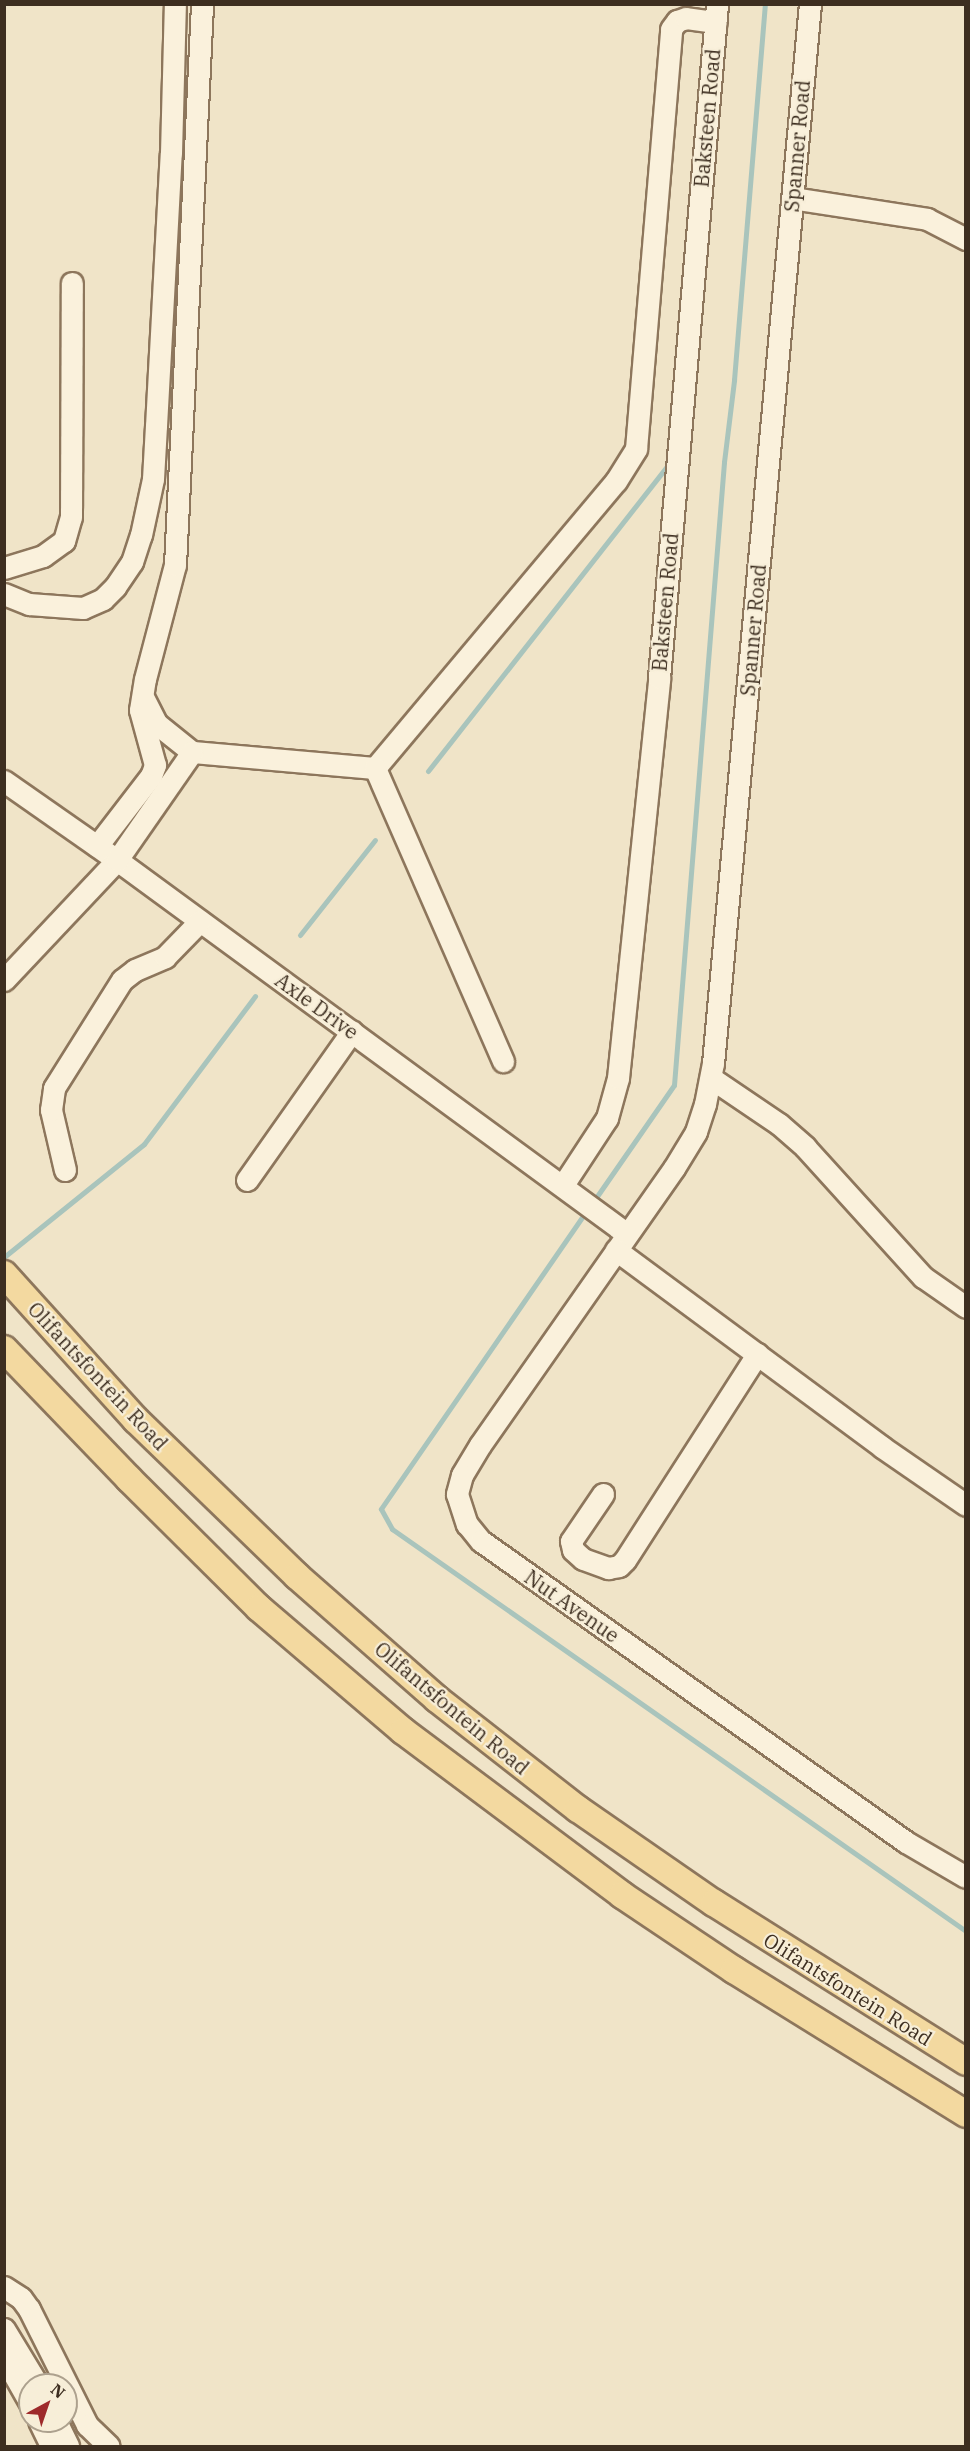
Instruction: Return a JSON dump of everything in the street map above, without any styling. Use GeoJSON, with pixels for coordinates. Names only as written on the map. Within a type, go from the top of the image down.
{"type":"FeatureCollection","features":[{"type":"Feature","properties":{"kind":"main road","name":"Olifantsfontein Road"},"geometry":{"type":"LineString","coordinates":[[13,1283],[145,1428],[297,1576],[437,1699],[568,1802],[679,1879],[834,1982],[966,2062]]}},
{"type":"Feature","properties":{"kind":"main road"},"geometry":{"type":"LineString","coordinates":[[4,1348],[129,1479],[259,1608],[403,1731],[622,1895],[744,1976],[966,2114]]}},
{"type":"Feature","properties":{"kind":"street"},"geometry":{"type":"LineString","coordinates":[[4,594],[29,604],[83,608],[103,599],[115,587],[132,562],[141,535],[153,469],[171,153],[175,4]]}},
{"type":"Feature","properties":{"kind":"street"},"geometry":{"type":"LineString","coordinates":[[98,846],[151,776],[155,765],[140,710],[175,565],[202,4]]}},
{"type":"Feature","properties":{"kind":"street","name":"Spanner Road"},"geometry":{"type":"LineString","coordinates":[[621,1242],[696,1132],[711,1078],[810,4]]}},
{"type":"Feature","properties":{"kind":"street"},"geometry":{"type":"LineString","coordinates":[[375,768],[616,481],[636,448],[671,29],[677,21],[716,13]]}},
{"type":"Feature","properties":{"kind":"street","name":"Baksteen Road"},"geometry":{"type":"LineString","coordinates":[[570,1191],[607,1118],[618,1078],[658,678],[716,13]]}},
{"type":"Feature","properties":{"kind":"street"},"geometry":{"type":"LineString","coordinates":[[792,198],[927,219],[966,239]]}},
{"type":"Feature","properties":{"kind":"street"},"geometry":{"type":"LineString","coordinates":[[4,568],[43,555],[64,541],[71,517],[72,283]]}},
{"type":"Feature","properties":{"kind":"street"},"geometry":{"type":"LineString","coordinates":[[142,697],[156,724],[192,752],[375,768]]}},
{"type":"Feature","properties":{"kind":"street"},"geometry":{"type":"LineString","coordinates":[[4,980],[117,860],[192,752]]}},
{"type":"Feature","properties":{"kind":"street"},"geometry":{"type":"LineString","coordinates":[[375,768],[503,1061]]}},
{"type":"Feature","properties":{"kind":"street","name":"Axle Drive"},"geometry":{"type":"LineString","coordinates":[[4,781],[98,846],[570,1191],[606,1219],[621,1242],[757,1354],[966,1505]]}},
{"type":"Feature","properties":{"kind":"street"},"geometry":{"type":"LineString","coordinates":[[65,1170],[51,1110],[54,1088],[122,980],[135,970],[165,957],[200,921]]}},
{"type":"Feature","properties":{"kind":"street"},"geometry":{"type":"LineString","coordinates":[[246,1180],[352,1031]]}},
{"type":"Feature","properties":{"kind":"street"},"geometry":{"type":"LineString","coordinates":[[711,1078],[778,1124],[805,1148],[923,1278],[966,1307]]}},
{"type":"Feature","properties":{"kind":"street","name":"Nut Avenue"},"geometry":{"type":"LineString","coordinates":[[621,1242],[462,1475],[457,1494],[466,1524],[481,1541],[888,1830],[966,1877]]}},
{"type":"Feature","properties":{"kind":"street"},"geometry":{"type":"LineString","coordinates":[[603,1494],[571,1541],[573,1550],[583,1559],[608,1568],[619,1566],[625,1560],[757,1354]]}},
{"type":"Feature","properties":{"kind":"street"},"geometry":{"type":"LineString","coordinates":[[4,2287],[21,2298],[29,2309],[87,2426],[103,2444]]}},
{"type":"Feature","properties":{"kind":"street"},"geometry":{"type":"LineString","coordinates":[[4,2329],[20,2351],[32,2373]]}},
{"type":"Feature","properties":{"kind":"street"},"geometry":{"type":"LineString","coordinates":[[4,2357],[18,2382]]}},
{"type":"Feature","properties":{"kind":"waterway"},"geometry":{"type":"LineString","coordinates":[[593,1202],[674,1085],[724,462],[734,380],[765,4]]}},
{"type":"Feature","properties":{"kind":"waterway"},"geometry":{"type":"LineString","coordinates":[[428,771],[669,464]]}},
{"type":"Feature","properties":{"kind":"waterway"},"geometry":{"type":"LineString","coordinates":[[300,935],[375,840]]}},
{"type":"Feature","properties":{"kind":"waterway"},"geometry":{"type":"LineString","coordinates":[[4,1257],[144,1144],[255,996]]}},
{"type":"Feature","properties":{"kind":"waterway"},"geometry":{"type":"LineString","coordinates":[[587,1210],[381,1509],[392,1529],[966,1931]]}}]}
